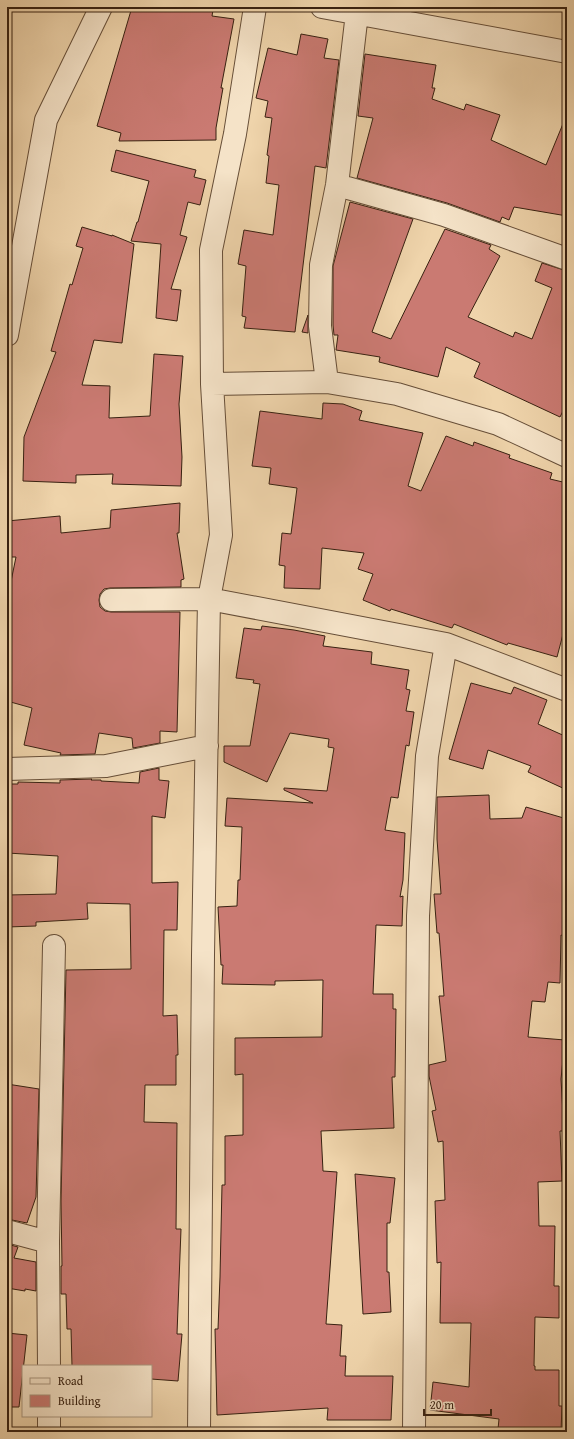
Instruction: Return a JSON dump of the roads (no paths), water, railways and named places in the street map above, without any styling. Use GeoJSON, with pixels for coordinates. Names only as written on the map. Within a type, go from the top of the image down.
{"type":"FeatureCollection","features":[{"type":"Feature","properties":{"kind":"street"},"geometry":{"type":"LineString","coordinates":[[7,335],[46,120],[101,7]]}},
{"type":"Feature","properties":{"kind":"street"},"geometry":{"type":"LineString","coordinates":[[199,1432],[202,955],[209,598],[221,535],[212,384],[211,250],[234,134],[255,7]]}},
{"type":"Feature","properties":{"kind":"street"},"geometry":{"type":"LineString","coordinates":[[322,7],[567,52]]}},
{"type":"Feature","properties":{"kind":"street"},"geometry":{"type":"LineString","coordinates":[[327,382],[320,326],[321,265],[337,185],[357,13]]}},
{"type":"Feature","properties":{"kind":"street"},"geometry":{"type":"LineString","coordinates":[[337,185],[444,216],[567,259]]}},
{"type":"Feature","properties":{"kind":"street"},"geometry":{"type":"LineString","coordinates":[[212,384],[327,382],[397,394],[498,424],[567,456]]}},
{"type":"Feature","properties":{"kind":"street"},"geometry":{"type":"LineString","coordinates":[[111,600],[209,598],[446,644],[567,690]]}},
{"type":"Feature","properties":{"kind":"street"},"geometry":{"type":"LineString","coordinates":[[414,1432],[418,916],[427,756],[446,644]]}},
{"type":"Feature","properties":{"kind":"street"},"geometry":{"type":"LineString","coordinates":[[7,769],[106,766],[207,746]]}},
{"type":"Feature","properties":{"kind":"street"},"geometry":{"type":"LineString","coordinates":[[49,1365],[48,1242],[54,946]]}},
{"type":"Feature","properties":{"kind":"street"},"geometry":{"type":"LineString","coordinates":[[7,1232],[48,1242]]}},
{"type":"Feature","properties":{"kind":"street"},"geometry":{"type":"LineString","coordinates":[[49,1417],[49,1432]]}}]}
